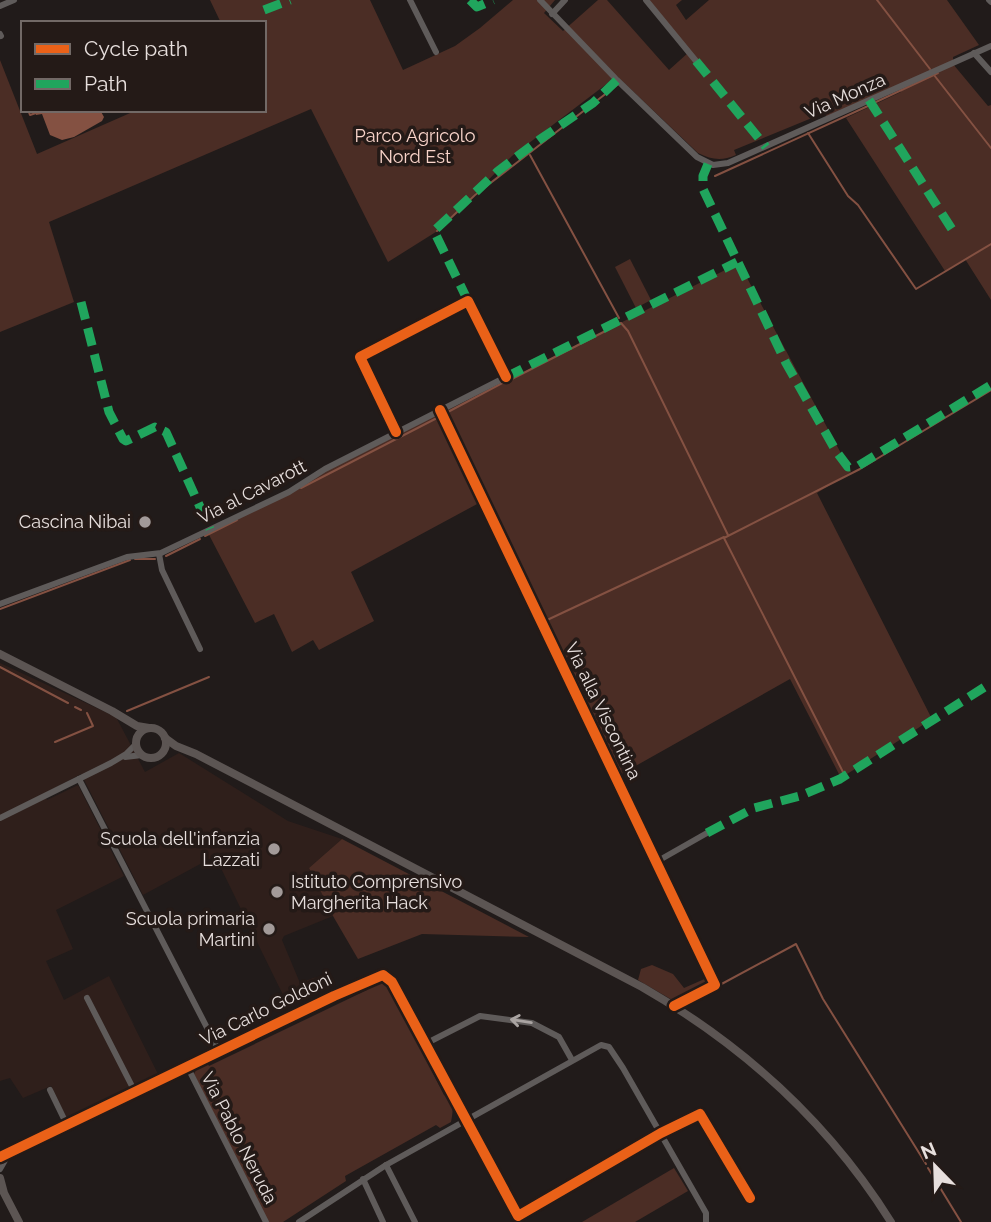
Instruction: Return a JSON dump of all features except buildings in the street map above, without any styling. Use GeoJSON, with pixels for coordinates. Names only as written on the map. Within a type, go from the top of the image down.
{"type":"FeatureCollection","features":[{"type":"Feature","properties":{"kind":"main road"},"geometry":{"type":"LineString","coordinates":[[0,654],[139,727],[159,730],[176,746],[618,974],[674,1006],[733,1047],[799,1106],[851,1164],[891,1222]]}},
{"type":"Feature","properties":{"kind":"main road"},"geometry":{"type":"LineString","coordinates":[[112,711],[131,730],[142,755],[152,758],[173,751],[196,754]]}},
{"type":"Feature","properties":{"kind":"main road"},"geometry":{"type":"LineString","coordinates":[[136,743],[140,733],[149,728]]}},
{"type":"Feature","properties":{"kind":"main road"},"geometry":{"type":"LineString","coordinates":[[161,754],[166,746],[166,738]]}},
{"type":"Feature","properties":{"kind":"main road"},"geometry":{"type":"LineString","coordinates":[[0,1169],[4,1193],[19,1222]]}},
{"type":"Feature","properties":{"kind":"street"},"geometry":{"type":"LineString","coordinates":[[0,6],[13,0]]}},
{"type":"Feature","properties":{"kind":"street"},"geometry":{"type":"LineString","coordinates":[[410,0],[436,52]]}},
{"type":"Feature","properties":{"kind":"street"},"geometry":{"type":"LineString","coordinates":[[540,0],[552,14],[565,0]]}},
{"type":"Feature","properties":{"kind":"street"},"geometry":{"type":"LineString","coordinates":[[646,0],[696,61]]}},
{"type":"Feature","properties":{"kind":"street","name":"Via Monza"},"geometry":{"type":"LineString","coordinates":[[552,14],[677,138],[708,164],[728,163],[991,46]]}},
{"type":"Feature","properties":{"kind":"street"},"geometry":{"type":"LineString","coordinates":[[974,53],[991,72]]}},
{"type":"Feature","properties":{"kind":"street","name":"Via al Cavarott"},"geometry":{"type":"LineString","coordinates":[[0,604],[127,557],[159,554],[289,492],[325,469],[506,377],[468,302],[360,357],[396,432]]}},
{"type":"Feature","properties":{"kind":"street","name":"Via alla Viscontina"},"geometry":{"type":"LineString","coordinates":[[440,410],[715,985],[674,1006]]}},
{"type":"Feature","properties":{"kind":"street"},"geometry":{"type":"LineString","coordinates":[[159,554],[162,570],[200,649]]}},
{"type":"Feature","properties":{"kind":"street"},"geometry":{"type":"LineString","coordinates":[[117,760],[136,743]]}},
{"type":"Feature","properties":{"kind":"street"},"geometry":{"type":"LineString","coordinates":[[0,818],[117,760],[142,755]]}},
{"type":"Feature","properties":{"kind":"street"},"geometry":{"type":"LineString","coordinates":[[79,779],[219,1051]]}},
{"type":"Feature","properties":{"kind":"street"},"geometry":{"type":"LineString","coordinates":[[656,862],[707,833]]}},
{"type":"Feature","properties":{"kind":"street","name":"Via Carlo Goldoni"},"geometry":{"type":"LineString","coordinates":[[0,1157],[380,975],[387,976],[392,982],[518,1216],[661,1133]]}},
{"type":"Feature","properties":{"kind":"street"},"geometry":{"type":"LineString","coordinates":[[87,998],[135,1092]]}},
{"type":"Feature","properties":{"kind":"street"},"geometry":{"type":"LineString","coordinates":[[425,1044],[480,1016],[532,1023],[559,1037],[572,1060]]}},
{"type":"Feature","properties":{"kind":"street"},"geometry":{"type":"LineString","coordinates":[[299,1222],[386,1165],[598,1045],[606,1045],[707,1214],[706,1222]]}},
{"type":"Feature","properties":{"kind":"street","name":"Via Pablo Neruda"},"geometry":{"type":"LineString","coordinates":[[187,1066],[266,1222]]}},
{"type":"Feature","properties":{"kind":"street"},"geometry":{"type":"LineString","coordinates":[[50,1090],[67,1125]]}},
{"type":"Feature","properties":{"kind":"street"},"geometry":{"type":"LineString","coordinates":[[661,1133],[694,1115],[702,1115],[750,1198]]}},
{"type":"Feature","properties":{"kind":"street"},"geometry":{"type":"LineString","coordinates":[[0,1149],[12,1152]]}},
{"type":"Feature","properties":{"kind":"street","name":"Via Carlo Goldoni"},"geometry":{"type":"LineString","coordinates":[[0,1169],[4,1159],[12,1152]]}},
{"type":"Feature","properties":{"kind":"street"},"geometry":{"type":"LineString","coordinates":[[386,1165],[415,1222]]}},
{"type":"Feature","properties":{"kind":"street"},"geometry":{"type":"LineString","coordinates":[[363,1179],[383,1222]]}},
{"type":"Feature","properties":{"kind":"shaded area"},"geometry":{"type":"Polygon","coordinates":[[[35,112],[101,112],[104,117],[102,121],[74,137],[62,140],[50,135],[42,114],[36,115],[35,112]]]}},
{"type":"Feature","properties":{"kind":"shaded area"},"geometry":{"type":"Polygon","coordinates":[[[0,663],[116,717],[145,772],[179,753],[288,821],[342,839],[309,868],[333,916],[284,936],[282,940],[300,983],[316,977],[322,990],[315,994],[303,990],[285,999],[215,856],[143,895],[81,774],[44,794],[47,800],[78,785],[124,876],[56,910],[73,949],[46,961],[64,1000],[109,976],[159,1076],[68,1121],[51,1086],[23,1098],[10,1078],[0,1081],[0,663]]]}},
{"type":"Feature","properties":{"kind":"green space","name":"Parco Agricolo Nord Est"},"geometry":{"type":"Polygon","coordinates":[[[210,0],[370,0],[403,70],[455,46],[513,0],[555,0],[544,13],[563,31],[598,0],[607,0],[669,70],[689,52],[645,0],[682,0],[676,5],[686,20],[709,0],[947,0],[979,45],[953,57],[953,64],[988,106],[991,105],[991,300],[965,259],[945,271],[846,118],[901,92],[899,89],[828,118],[824,113],[734,150],[736,155],[717,159],[698,153],[617,76],[512,156],[439,230],[388,262],[311,109],[49,222],[74,302],[0,332],[0,60],[37,154],[132,112],[266,112],[266,21],[220,21],[210,0]]]}},
{"type":"Feature","properties":{"kind":"green space"},"geometry":{"type":"Polygon","coordinates":[[[630,259],[651,300],[636,308],[615,267],[630,259]]]}},
{"type":"Feature","properties":{"kind":"green space"},"geometry":{"type":"Polygon","coordinates":[[[739,263],[851,472],[817,493],[932,719],[841,778],[790,679],[616,777],[444,412],[739,263]]]}},
{"type":"Feature","properties":{"kind":"green space"},"geometry":{"type":"Polygon","coordinates":[[[438,414],[479,503],[351,572],[374,621],[319,650],[313,640],[292,652],[274,614],[255,623],[207,531],[438,414]]]}},
{"type":"Feature","properties":{"kind":"green space"},"geometry":{"type":"Polygon","coordinates":[[[342,839],[529,937],[422,934],[358,959],[309,868],[342,839]]]}},
{"type":"Feature","properties":{"kind":"green space"},"geometry":{"type":"Polygon","coordinates":[[[652,965],[673,974],[684,988],[709,977],[713,985],[674,1001],[638,980],[641,969],[652,965]]]}},
{"type":"Feature","properties":{"kind":"green space"},"geometry":{"type":"Polygon","coordinates":[[[377,980],[388,984],[444,1095],[452,1103],[451,1122],[440,1128],[436,1125],[345,1176],[346,1181],[283,1222],[268,1222],[194,1074],[198,1066],[207,1063],[209,1066],[367,990],[365,985],[377,980]]]}},
{"type":"Feature","properties":{"kind":"green space"},"geometry":{"type":"Polygon","coordinates":[[[674,1168],[688,1191],[635,1222],[582,1222],[674,1168]]]}},
{"type":"Feature","properties":{"kind":"waterway"},"geometry":{"type":"LineString","coordinates":[[877,0],[930,69]]}},
{"type":"Feature","properties":{"kind":"waterway"},"geometry":{"type":"LineString","coordinates":[[876,102],[938,73]]}},
{"type":"Feature","properties":{"kind":"waterway"},"geometry":{"type":"LineString","coordinates":[[934,75],[991,148]]}},
{"type":"Feature","properties":{"kind":"waterway"},"geometry":{"type":"LineString","coordinates":[[437,231],[475,195],[617,85]]}},
{"type":"Feature","properties":{"kind":"waterway"},"geometry":{"type":"LineString","coordinates":[[715,176],[868,106]]}},
{"type":"Feature","properties":{"kind":"waterway"},"geometry":{"type":"LineString","coordinates":[[29,112],[30,115],[36,113]]}},
{"type":"Feature","properties":{"kind":"waterway"},"geometry":{"type":"LineString","coordinates":[[808,133],[848,196],[858,205],[916,289],[991,244]]}},
{"type":"Feature","properties":{"kind":"waterway"},"geometry":{"type":"LineString","coordinates":[[530,155],[619,318]]}},
{"type":"Feature","properties":{"kind":"waterway"},"geometry":{"type":"LineString","coordinates":[[510,380],[621,323],[628,331],[728,535]]}},
{"type":"Feature","properties":{"kind":"waterway"},"geometry":{"type":"LineString","coordinates":[[446,413],[506,381]]}},
{"type":"Feature","properties":{"kind":"waterway"},"geometry":{"type":"LineString","coordinates":[[844,774],[724,538],[860,469],[991,390]]}},
{"type":"Feature","properties":{"kind":"waterway"},"geometry":{"type":"LineString","coordinates":[[301,488],[437,418]]}},
{"type":"Feature","properties":{"kind":"waterway"},"geometry":{"type":"LineString","coordinates":[[205,536],[237,520]]}},
{"type":"Feature","properties":{"kind":"waterway"},"geometry":{"type":"LineString","coordinates":[[545,621],[724,537]]}},
{"type":"Feature","properties":{"kind":"waterway"},"geometry":{"type":"LineString","coordinates":[[166,556],[200,539]]}},
{"type":"Feature","properties":{"kind":"waterway"},"geometry":{"type":"LineString","coordinates":[[135,559],[155,559]]}},
{"type":"Feature","properties":{"kind":"waterway"},"geometry":{"type":"LineString","coordinates":[[0,609],[130,560]]}},
{"type":"Feature","properties":{"kind":"waterway"},"geometry":{"type":"LineString","coordinates":[[538,624],[696,951]]}},
{"type":"Feature","properties":{"kind":"waterway"},"geometry":{"type":"LineString","coordinates":[[0,667],[68,703]]}},
{"type":"Feature","properties":{"kind":"waterway"},"geometry":{"type":"LineString","coordinates":[[127,711],[209,677]]}},
{"type":"Feature","properties":{"kind":"waterway"},"geometry":{"type":"LineString","coordinates":[[75,707],[81,710]]}},
{"type":"Feature","properties":{"kind":"waterway"},"geometry":{"type":"LineString","coordinates":[[55,742],[93,726],[87,713]]}},
{"type":"Feature","properties":{"kind":"waterway"},"geometry":{"type":"LineString","coordinates":[[716,987],[796,944],[823,999],[926,1164]]}},
{"type":"Feature","properties":{"kind":"waterway"},"geometry":{"type":"LineString","coordinates":[[928,1168],[961,1222]]}},
{"type":"Feature","properties":{"kind":"marked path"},"geometry":{"type":"LineString","coordinates":[[264,10],[290,0]]}},
{"type":"Feature","properties":{"kind":"marked path"},"geometry":{"type":"LineString","coordinates":[[470,0],[477,7],[493,0]]}},
{"type":"Feature","properties":{"kind":"marked path"},"geometry":{"type":"LineString","coordinates":[[696,61],[766,147]]}},
{"type":"Feature","properties":{"kind":"marked path"},"geometry":{"type":"LineString","coordinates":[[468,301],[434,231],[498,171],[593,103],[617,80]]}},
{"type":"Feature","properties":{"kind":"marked path"},"geometry":{"type":"LineString","coordinates":[[869,100],[955,234]]}},
{"type":"Feature","properties":{"kind":"marked path"},"geometry":{"type":"LineString","coordinates":[[708,164],[703,176],[703,189],[786,363],[836,451],[848,467],[858,466],[991,385]]}},
{"type":"Feature","properties":{"kind":"marked path"},"geometry":{"type":"LineString","coordinates":[[506,377],[737,262]]}},
{"type":"Feature","properties":{"kind":"marked path"},"geometry":{"type":"LineString","coordinates":[[81,302],[109,412],[123,439],[126,441],[155,427],[166,432],[210,529]]}},
{"type":"Feature","properties":{"kind":"marked path"},"geometry":{"type":"LineString","coordinates":[[707,833],[754,808],[800,796],[840,779],[991,683]]}},
{"type":"Feature","properties":{"kind":"cycle path"},"geometry":{"type":"LineString","coordinates":[[396,432],[360,357],[468,301],[506,377]]}},
{"type":"Feature","properties":{"kind":"cycle path"},"geometry":{"type":"LineString","coordinates":[[440,410],[715,985],[674,1006]]}},
{"type":"Feature","properties":{"kind":"cycle path"},"geometry":{"type":"LineString","coordinates":[[0,1157],[383,975],[392,982],[518,1216],[661,1133],[700,1114],[750,1198]]}},
{"type":"Feature","properties":{"kind":"place","name":"Cascina Nibai"},"geometry":{"type":"Point","coordinates":[145,522]}},
{"type":"Feature","properties":{"kind":"place","name":"Scuola dell'infanzia Lazzati"},"geometry":{"type":"Point","coordinates":[274,849]}},
{"type":"Feature","properties":{"kind":"place","name":"Istituto Comprensivo Margherita Hack"},"geometry":{"type":"Point","coordinates":[277,892]}},
{"type":"Feature","properties":{"kind":"place","name":"Scuola primaria Martini"},"geometry":{"type":"Point","coordinates":[269,929]}}]}
